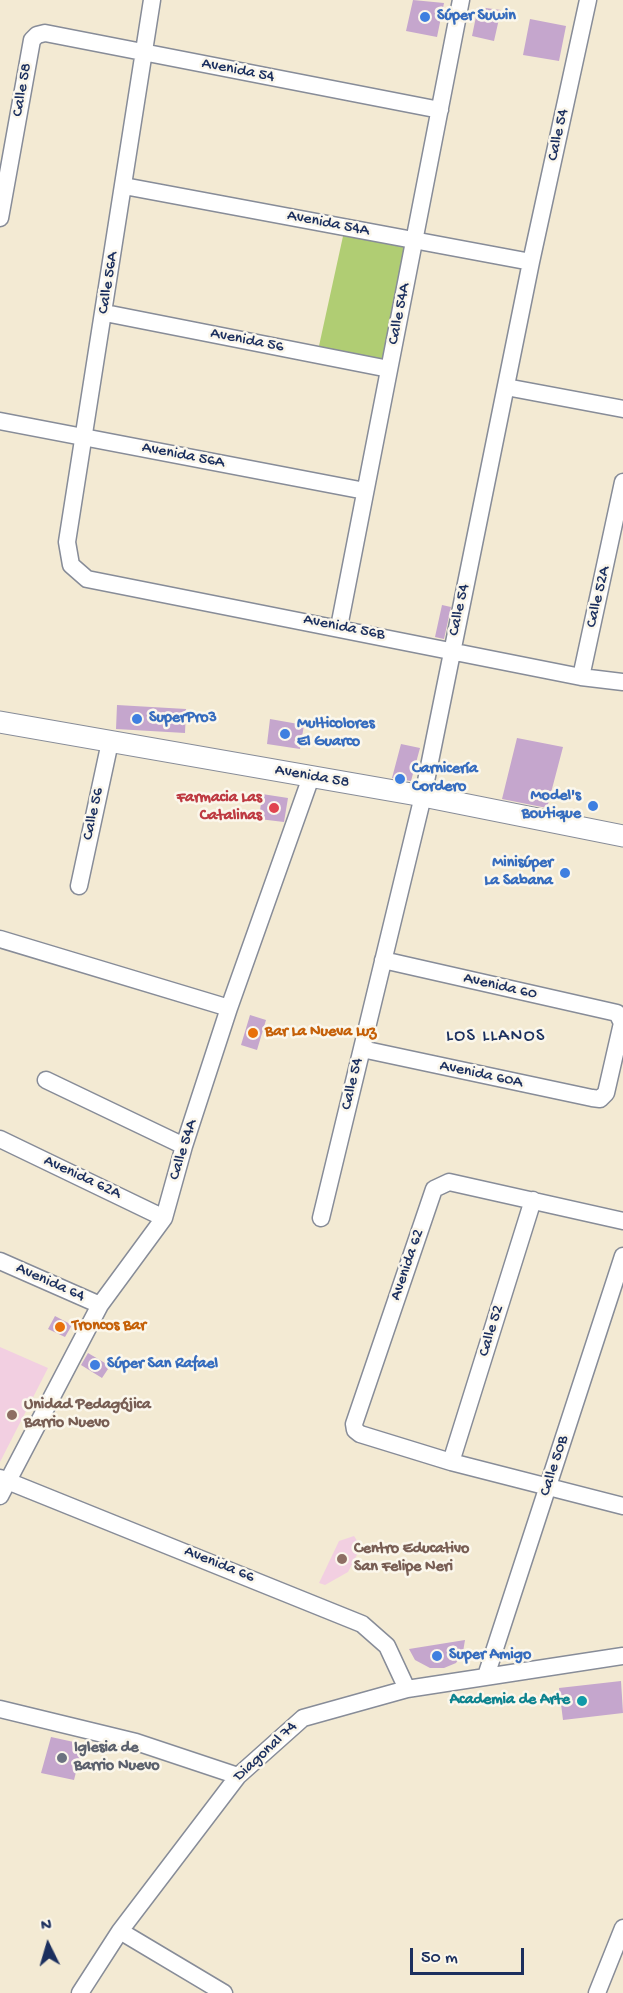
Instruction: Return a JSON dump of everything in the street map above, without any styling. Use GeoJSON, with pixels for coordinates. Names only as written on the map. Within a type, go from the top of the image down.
{"type":"FeatureCollection","features":[{"type":"Feature","properties":{"kind":"main road","name":"Avenida 58"},"geometry":{"type":"LineString","coordinates":[[0,722],[423,796],[623,836]]}},
{"type":"Feature","properties":{"kind":"street","name":"Calle 56A"},"geometry":{"type":"LineString","coordinates":[[71,565],[67,542],[105,313],[152,0]]}},
{"type":"Feature","properties":{"kind":"street","name":"Calle 54A"},"geometry":{"type":"LineString","coordinates":[[339,627],[461,0]]}},
{"type":"Feature","properties":{"kind":"street","name":"Calle 54"},"geometry":{"type":"LineString","coordinates":[[321,1218],[423,796],[531,262],[588,0]]}},
{"type":"Feature","properties":{"kind":"street","name":"Avenida 54"},"geometry":{"type":"LineString","coordinates":[[37,35],[45,33],[440,110]]}},
{"type":"Feature","properties":{"kind":"street","name":"Calle 58"},"geometry":{"type":"LineString","coordinates":[[0,218],[32,40],[37,35]]}},
{"type":"Feature","properties":{"kind":"street","name":"Avenida 54A"},"geometry":{"type":"LineString","coordinates":[[124,186],[531,262]]}},
{"type":"Feature","properties":{"kind":"street","name":"Avenida 56"},"geometry":{"type":"LineString","coordinates":[[105,313],[389,369]]}},
{"type":"Feature","properties":{"kind":"street"},"geometry":{"type":"LineString","coordinates":[[506,387],[623,409]]}},
{"type":"Feature","properties":{"kind":"street","name":"Avenida 56A"},"geometry":{"type":"LineString","coordinates":[[0,421],[365,491]]}},
{"type":"Feature","properties":{"kind":"street","name":"Calle 52A"},"geometry":{"type":"LineString","coordinates":[[581,677],[618,535],[623,482]]}},
{"type":"Feature","properties":{"kind":"street","name":"Avenida 56B"},"geometry":{"type":"LineString","coordinates":[[71,565],[87,579],[339,627],[581,677],[623,682]]}},
{"type":"Feature","properties":{"kind":"street","name":"Calle 56"},"geometry":{"type":"LineString","coordinates":[[79,886],[110,742]]}},
{"type":"Feature","properties":{"kind":"street","name":"Calle 54A"},"geometry":{"type":"LineString","coordinates":[[0,1496],[4,1479],[100,1305],[164,1218],[184,1146],[229,1008],[311,777]]}},
{"type":"Feature","properties":{"kind":"street"},"geometry":{"type":"LineString","coordinates":[[0,939],[229,1008]]}},
{"type":"Feature","properties":{"kind":"street","name":"Avenida 60"},"geometry":{"type":"LineString","coordinates":[[383,960],[617,1013],[622,1023],[606,1093],[600,1099]]}},
{"type":"Feature","properties":{"kind":"street","name":"Avenida 60A"},"geometry":{"type":"LineString","coordinates":[[362,1049],[600,1099]]}},
{"type":"Feature","properties":{"kind":"street"},"geometry":{"type":"LineString","coordinates":[[46,1080],[184,1146]]}},
{"type":"Feature","properties":{"kind":"street","name":"Avenida 62A"},"geometry":{"type":"LineString","coordinates":[[0,1139],[164,1218]]}},
{"type":"Feature","properties":{"kind":"street","name":"Avenida 62"},"geometry":{"type":"LineString","coordinates":[[451,1462],[360,1434],[355,1430],[354,1424],[435,1189],[450,1182],[623,1221]]}},
{"type":"Feature","properties":{"kind":"street","name":"Calle 52"},"geometry":{"type":"LineString","coordinates":[[451,1462],[533,1200]]}},
{"type":"Feature","properties":{"kind":"street","name":"Calle 50B"},"geometry":{"type":"LineString","coordinates":[[486,1676],[623,1256]]}},
{"type":"Feature","properties":{"kind":"street","name":"Avenida 64"},"geometry":{"type":"LineString","coordinates":[[0,1261],[100,1305]]}},
{"type":"Feature","properties":{"kind":"street"},"geometry":{"type":"LineString","coordinates":[[451,1462],[623,1506]]}},
{"type":"Feature","properties":{"kind":"street","name":"Avenida 66"},"geometry":{"type":"LineString","coordinates":[[4,1479],[362,1624],[387,1646],[407,1689]]}},
{"type":"Feature","properties":{"kind":"street","name":"Diagonal 74"},"geometry":{"type":"LineString","coordinates":[[80,1993],[120,1931],[238,1776],[303,1718],[407,1689],[623,1656]]}},
{"type":"Feature","properties":{"kind":"street"},"geometry":{"type":"LineString","coordinates":[[0,1709],[136,1742],[238,1776]]}},
{"type":"Feature","properties":{"kind":"street"},"geometry":{"type":"LineString","coordinates":[[597,1993],[623,1928]]}},
{"type":"Feature","properties":{"kind":"street"},"geometry":{"type":"LineString","coordinates":[[120,1931],[224,1993]]}},
{"type":"Feature","properties":{"kind":"shaded area","name":"Unidad Pedagójica Barrio Nuevo"},"geometry":{"type":"Polygon","coordinates":[[[0,1347],[48,1368],[0,1462],[0,1347]]]}},
{"type":"Feature","properties":{"kind":"shaded area","name":"Centro Educativo San Felipe Neri"},"geometry":{"type":"Polygon","coordinates":[[[354,1536],[361,1547],[348,1572],[325,1585],[319,1583],[339,1541],[354,1536]]]}},
{"type":"Feature","properties":{"kind":"green space"},"geometry":{"type":"Polygon","coordinates":[[[345,227],[414,240],[389,369],[317,355],[345,227]]]}},
{"type":"Feature","properties":{"kind":"building","name":"Súper Suwin"},"geometry":{"type":"Polygon","coordinates":[[[413,0],[444,3],[437,37],[406,31],[413,0]]]}},
{"type":"Feature","properties":{"kind":"building"},"geometry":{"type":"Polygon","coordinates":[[[478,7],[501,10],[494,41],[472,36],[478,7]]]}},
{"type":"Feature","properties":{"kind":"building"},"geometry":{"type":"Polygon","coordinates":[[[530,19],[566,26],[559,61],[523,55],[530,19]]]}},
{"type":"Feature","properties":{"kind":"building"},"geometry":{"type":"Polygon","coordinates":[[[442,605],[451,607],[444,639],[435,637],[442,605]]]}},
{"type":"Feature","properties":{"kind":"building"},"geometry":{"type":"Polygon","coordinates":[[[117,705],[186,709],[185,733],[116,729],[117,705]]]}},
{"type":"Feature","properties":{"kind":"building","name":"Multicolores El Guarco"},"geometry":{"type":"Polygon","coordinates":[[[270,719],[304,725],[300,749],[267,744],[270,719]]]}},
{"type":"Feature","properties":{"kind":"building"},"geometry":{"type":"Polygon","coordinates":[[[517,738],[563,747],[547,808],[502,799],[517,738]]]}},
{"type":"Feature","properties":{"kind":"building"},"geometry":{"type":"Polygon","coordinates":[[[401,744],[420,748],[411,781],[392,778],[401,744]]]}},
{"type":"Feature","properties":{"kind":"building","name":"Farmacia Las Catalinas"},"geometry":{"type":"Polygon","coordinates":[[[262,794],[288,798],[284,822],[259,819],[262,794]]]}},
{"type":"Feature","properties":{"kind":"building","name":"Bar La Nueva Luz"},"geometry":{"type":"Polygon","coordinates":[[[250,1015],[266,1020],[257,1050],[241,1045],[250,1015]]]}},
{"type":"Feature","properties":{"kind":"building","name":"Troncos Bar"},"geometry":{"type":"Polygon","coordinates":[[[55,1316],[72,1325],[65,1337],[48,1329],[55,1316]]]}},
{"type":"Feature","properties":{"kind":"building","name":"Súper San Rafael"},"geometry":{"type":"Polygon","coordinates":[[[88,1353],[110,1366],[102,1378],[81,1365],[88,1353]]]}},
{"type":"Feature","properties":{"kind":"building","name":"Super Amigo"},"geometry":{"type":"Polygon","coordinates":[[[465,1640],[463,1652],[456,1663],[444,1668],[430,1668],[415,1660],[409,1649],[465,1640]]]}},
{"type":"Feature","properties":{"kind":"building","name":"Academia de Arte"},"geometry":{"type":"Polygon","coordinates":[[[621,1681],[623,1713],[563,1720],[559,1688],[621,1681]]]}},
{"type":"Feature","properties":{"kind":"building","name":"Iglesia de Barrio Nuevo"},"geometry":{"type":"Polygon","coordinates":[[[51,1737],[83,1744],[74,1780],[41,1773],[51,1737]]]}},
{"type":"Feature","properties":{"kind":"place","name":"Súper Suwin"},"geometry":{"type":"Point","coordinates":[425,17]}},
{"type":"Feature","properties":{"kind":"place","name":"SuperPro3"},"geometry":{"type":"Point","coordinates":[137,719]}},
{"type":"Feature","properties":{"kind":"place","name":"Multicolores El Guarco"},"geometry":{"type":"Point","coordinates":[285,734]}},
{"type":"Feature","properties":{"kind":"place","name":"Carnicería Cordero"},"geometry":{"type":"Point","coordinates":[400,779]}},
{"type":"Feature","properties":{"kind":"place","name":"Model's Boutique"},"geometry":{"type":"Point","coordinates":[593,806]}},
{"type":"Feature","properties":{"kind":"place","name":"Farmacia Las Catalinas"},"geometry":{"type":"Point","coordinates":[274,808]}},
{"type":"Feature","properties":{"kind":"place","name":"Minisúper La Sabana"},"geometry":{"type":"Point","coordinates":[565,873]}},
{"type":"Feature","properties":{"kind":"place","name":"Bar La Nueva Luz"},"geometry":{"type":"Point","coordinates":[253,1033]}},
{"type":"Feature","properties":{"kind":"place","name":"Troncos Bar"},"geometry":{"type":"Point","coordinates":[60,1327]}},
{"type":"Feature","properties":{"kind":"place","name":"Súper San Rafael"},"geometry":{"type":"Point","coordinates":[95,1365]}},
{"type":"Feature","properties":{"kind":"place","name":"Unidad Pedagójica Barrio Nuevo"},"geometry":{"type":"Point","coordinates":[12,1415]}},
{"type":"Feature","properties":{"kind":"place","name":"Centro Educativo San Felipe Neri"},"geometry":{"type":"Point","coordinates":[342,1559]}},
{"type":"Feature","properties":{"kind":"place","name":"Super Amigo"},"geometry":{"type":"Point","coordinates":[437,1656]}},
{"type":"Feature","properties":{"kind":"place","name":"Academia de Arte"},"geometry":{"type":"Point","coordinates":[582,1701]}},
{"type":"Feature","properties":{"kind":"place","name":"Iglesia de Barrio Nuevo"},"geometry":{"type":"Point","coordinates":[62,1758]}},
{"type":"Feature","properties":{"kind":"district","name":"LOS LLANOS"},"geometry":{"type":"Point","coordinates":[496,1037]}}]}
